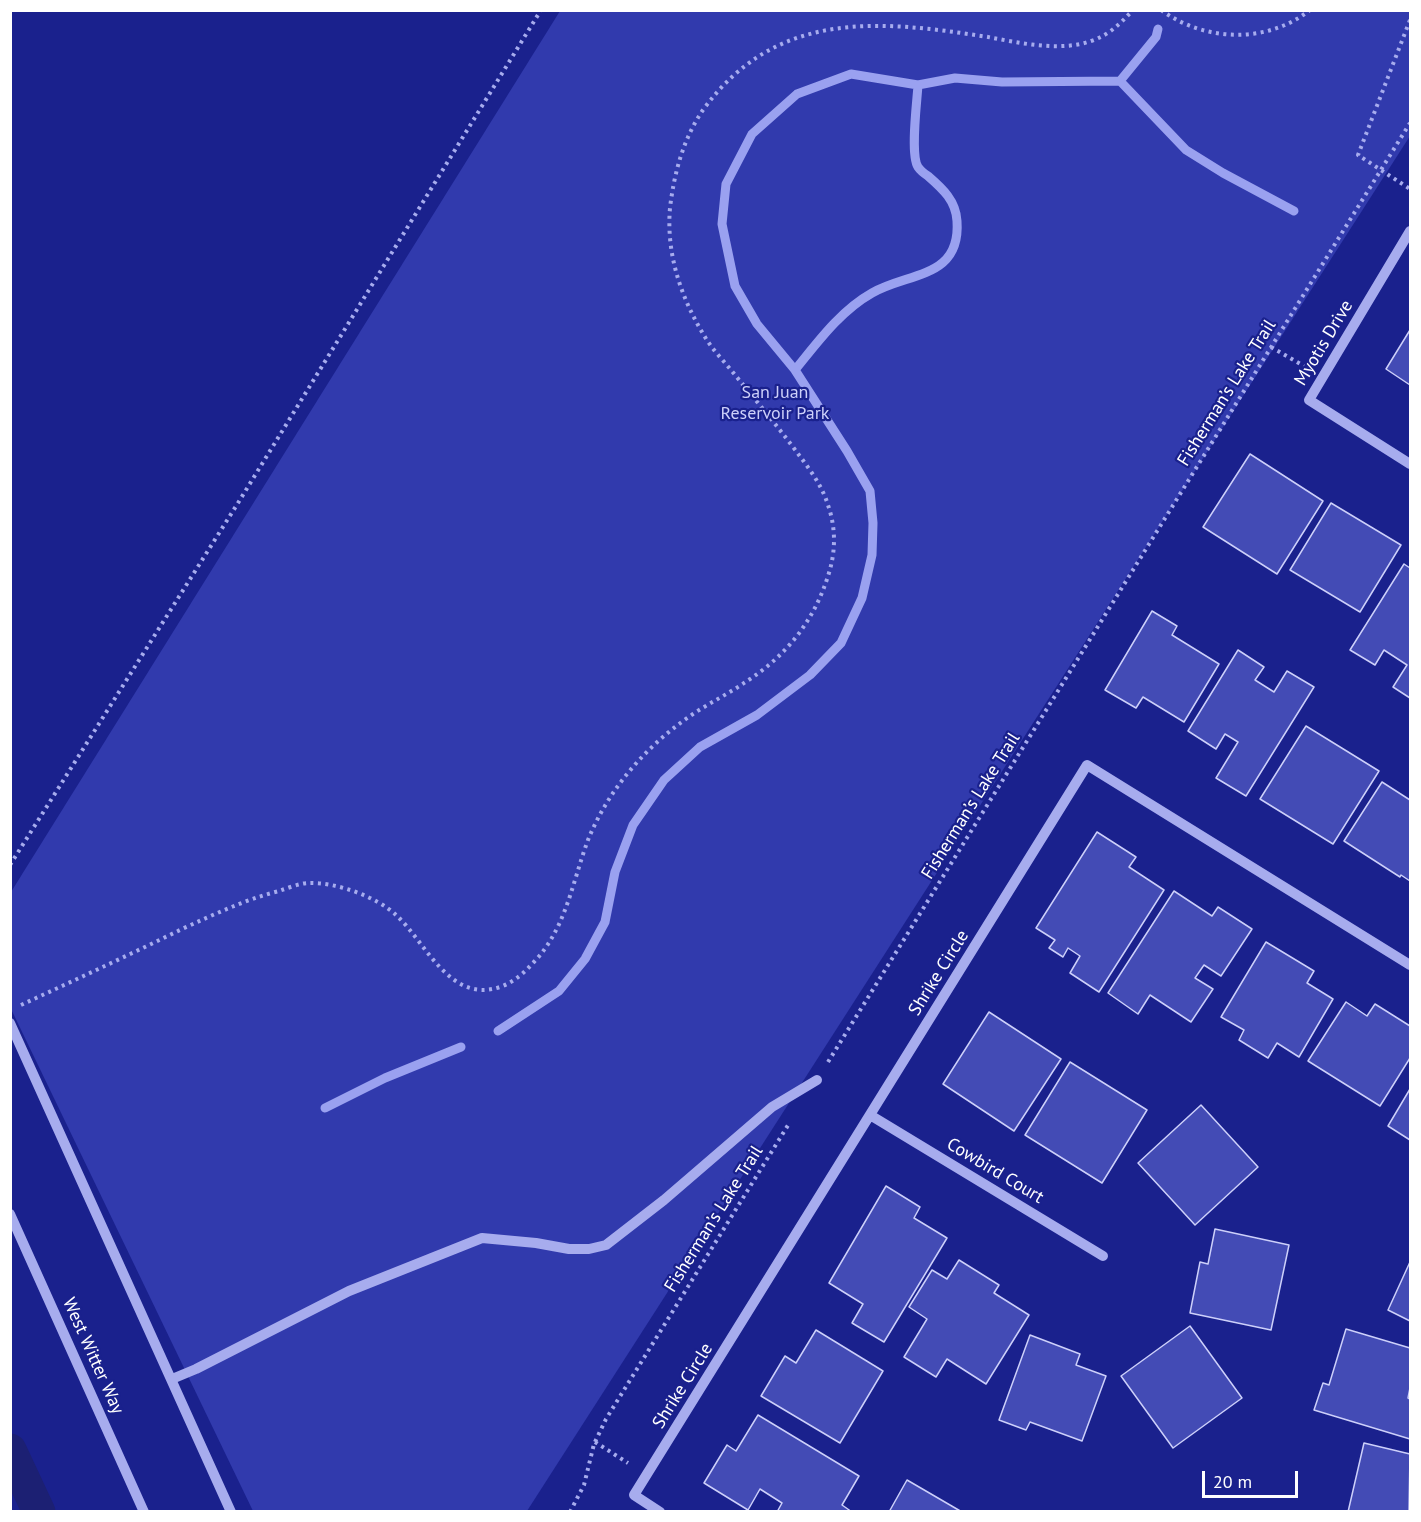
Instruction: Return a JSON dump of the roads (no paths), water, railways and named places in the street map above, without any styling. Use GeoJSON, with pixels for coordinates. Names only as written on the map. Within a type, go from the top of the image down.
{"type":"FeatureCollection","features":[{"type":"Feature","properties":{"kind":"street","name":"Myotis Drive"},"geometry":{"type":"LineString","coordinates":[[1410,231],[1309,400],[1410,464]]}},
{"type":"Feature","properties":{"kind":"street","name":"Shrike Circle"},"geometry":{"type":"LineString","coordinates":[[660,1512],[634,1495],[1087,765],[1410,966]]}},
{"type":"Feature","properties":{"kind":"street"},"geometry":{"type":"LineString","coordinates":[[10,1023],[231,1512]]}},
{"type":"Feature","properties":{"kind":"street"},"geometry":{"type":"LineString","coordinates":[[172,1379],[196,1370],[349,1291],[482,1238],[528,1242],[569,1249],[589,1250],[606,1245],[664,1200],[772,1107],[817,1080]]}},
{"type":"Feature","properties":{"kind":"street","name":"Cowbird Court"},"geometry":{"type":"LineString","coordinates":[[870,1114],[1103,1256]]}},
{"type":"Feature","properties":{"kind":"street","name":"West Witter Way"},"geometry":{"type":"LineString","coordinates":[[10,1214],[144,1512]]}},
{"type":"Feature","properties":{"kind":"waterway"},"geometry":{"type":"LineString","coordinates":[[1120,81],[1156,37],[1158,29]]}},
{"type":"Feature","properties":{"kind":"waterway"},"geometry":{"type":"LineString","coordinates":[[498,1031],[559,991],[585,959],[605,922],[615,872],[633,825],[664,780],[700,747],[757,715],[810,675],[841,643],[862,598],[872,555],[873,523],[870,491],[795,370],[757,324],[735,286],[722,224],[726,184],[752,134],[797,94],[851,74],[918,85],[955,78],[1002,82],[1120,81],[1186,150],[1223,173],[1294,211]]}},
{"type":"Feature","properties":{"kind":"waterway"},"geometry":{"type":"LineString","coordinates":[[795,370],[830,328],[860,300],[886,286],[930,271],[950,254],[956,240],[957,221],[954,207],[944,191],[918,167],[914,152],[918,85]]}},
{"type":"Feature","properties":{"kind":"waterway"},"geometry":{"type":"LineString","coordinates":[[325,1108],[385,1078],[461,1047]]}},
{"type":"Feature","properties":{"kind":"waterway"},"geometry":{"type":"LineString","coordinates":[[10,1450],[39,1512]]}},
{"type":"Feature","properties":{"kind":"park label","name":"San Juan Reservoir Park"},"geometry":{"type":"Point","coordinates":[775,403]}}]}
